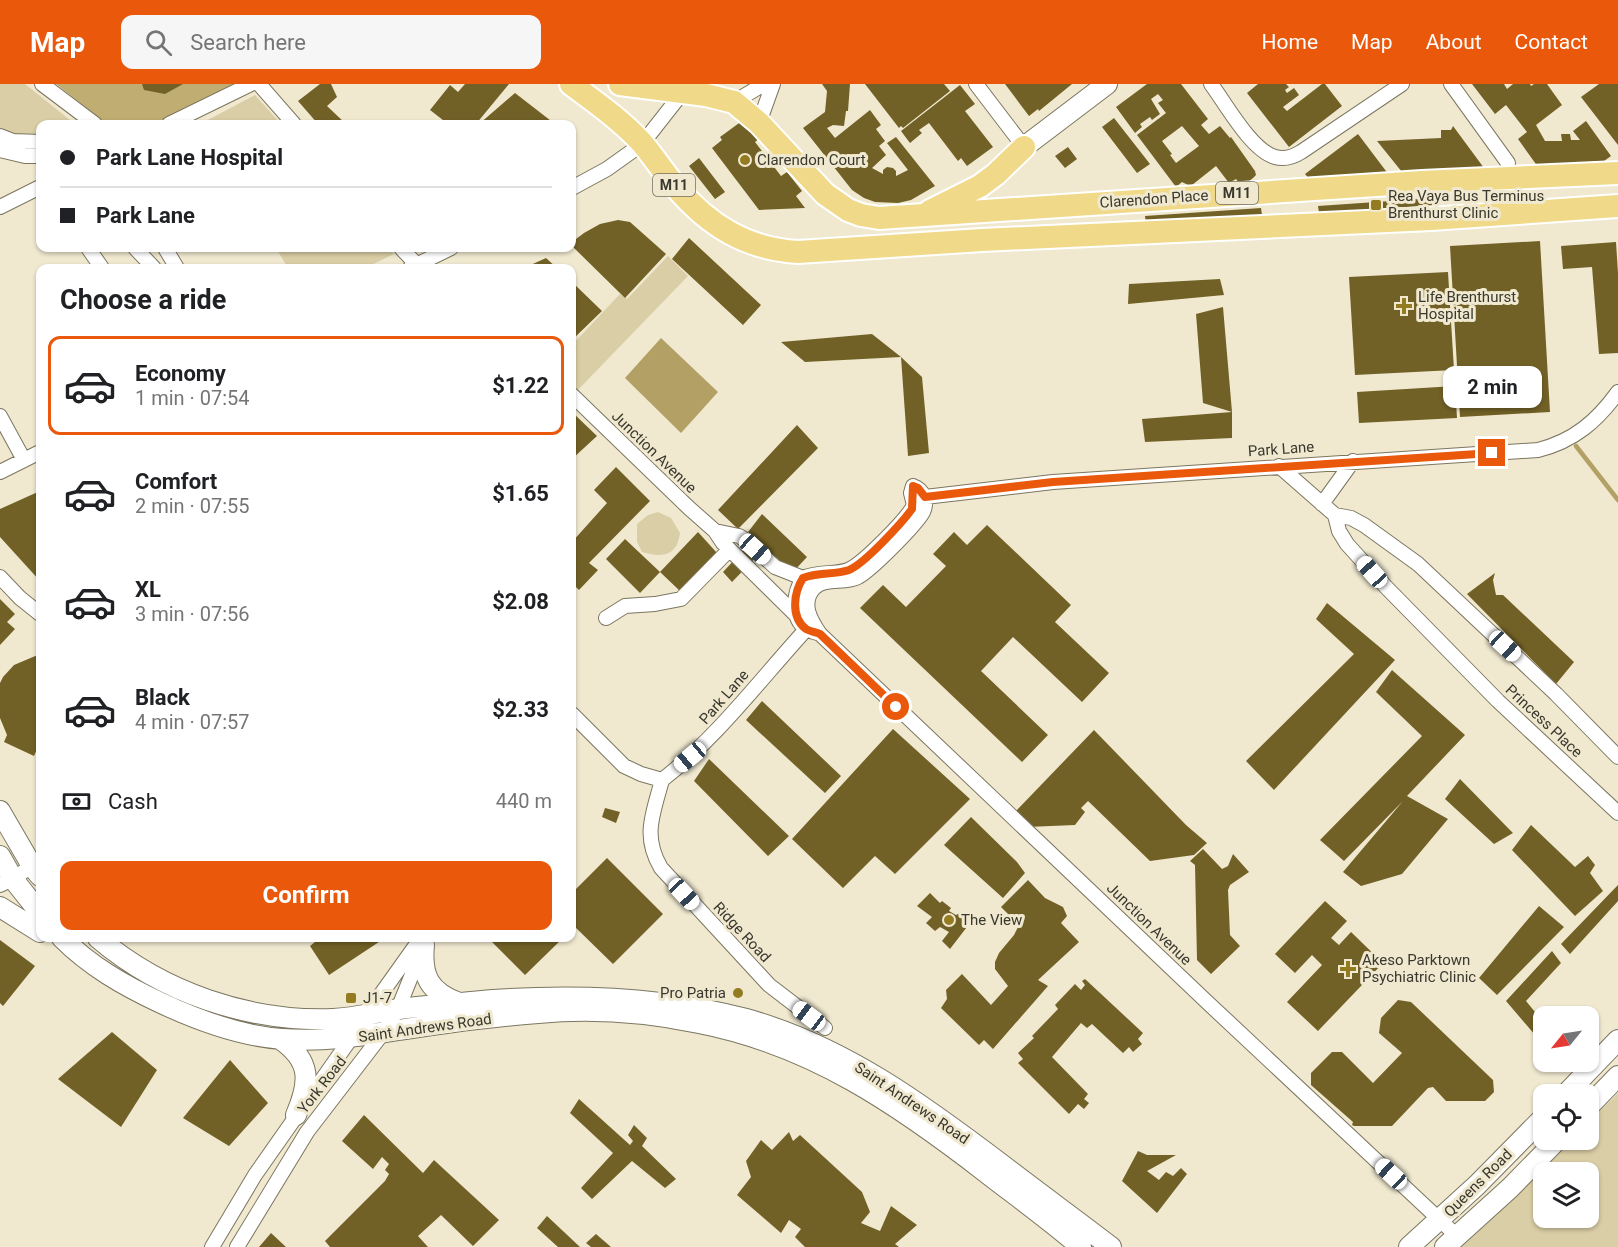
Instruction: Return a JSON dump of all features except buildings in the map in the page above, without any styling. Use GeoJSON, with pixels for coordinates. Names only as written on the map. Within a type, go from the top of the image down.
{"type":"FeatureCollection","features":[{"type":"Feature","properties":{"kind":"main road","name":"M11"},"geometry":{"type":"LineString","coordinates":[[571,84],[627,128],[677,188],[711,221],[734,236],[770,249],[798,252],[1618,206]]}},
{"type":"Feature","properties":{"kind":"main road","name":"M11"},"geometry":{"type":"LineString","coordinates":[[620,84],[686,88],[706,95],[742,92]]}},
{"type":"Feature","properties":{"kind":"main road"},"geometry":{"type":"LineString","coordinates":[[921,216],[980,186],[1024,147],[1107,84]]}},
{"type":"Feature","properties":{"kind":"main road","name":"Clarendon Place"},"geometry":{"type":"LineString","coordinates":[[742,92],[759,123],[825,194],[848,210],[879,218],[1357,186],[1618,173]]}},
{"type":"Feature","properties":{"kind":"main road"},"geometry":{"type":"LineString","coordinates":[[0,810],[36,864]]}},
{"type":"Feature","properties":{"kind":"main road"},"geometry":{"type":"LineString","coordinates":[[0,856],[7,882],[36,909]]}},
{"type":"Feature","properties":{"kind":"main road"},"geometry":{"type":"LineString","coordinates":[[0,907],[36,930]]}},
{"type":"Feature","properties":{"kind":"main road"},"geometry":{"type":"LineString","coordinates":[[56,942],[79,955]]}},
{"type":"Feature","properties":{"kind":"main road"},"geometry":{"type":"LineString","coordinates":[[66,942],[79,955]]}},
{"type":"Feature","properties":{"kind":"main road","name":"Saint Andrews Road"},"geometry":{"type":"LineString","coordinates":[[104,942],[131,962],[205,1000],[263,1015],[297,1019],[335,1019],[460,1003],[565,997],[612,997],[656,1001],[747,1019],[784,1032],[870,1072],[896,1088],[983,1150],[1111,1247]]}},
{"type":"Feature","properties":{"kind":"main road"},"geometry":{"type":"LineString","coordinates":[[423,942],[424,966],[430,984],[444,998],[460,1003]]}},
{"type":"Feature","properties":{"kind":"main road","name":"Saint Andrews Road"},"geometry":{"type":"LineString","coordinates":[[79,955],[135,991],[181,1012],[242,1032],[280,1039],[351,1039],[432,1025],[539,1012],[581,1011],[650,1015],[700,1023],[745,1034],[822,1064],[870,1089],[943,1139],[1081,1247]]}},
{"type":"Feature","properties":{"kind":"main road"},"geometry":{"type":"LineString","coordinates":[[280,1039],[299,1055],[306,1075],[307,1085],[296,1115]]}},
{"type":"Feature","properties":{"kind":"main road"},"geometry":{"type":"LineString","coordinates":[[1576,1084],[1618,1040]]}},
{"type":"Feature","properties":{"kind":"main road"},"geometry":{"type":"LineString","coordinates":[[1599,1096],[1618,1076]]}},
{"type":"Feature","properties":{"kind":"main road","name":"Queens Road"},"geometry":{"type":"LineString","coordinates":[[1409,1247],[1440,1221],[1533,1128]]}},
{"type":"Feature","properties":{"kind":"main road","name":"Queens Road"},"geometry":{"type":"LineString","coordinates":[[1451,1242],[1547,1150]]}},
{"type":"Feature","properties":{"kind":"street"},"geometry":{"type":"LineString","coordinates":[[42,84],[90,120]]}},
{"type":"Feature","properties":{"kind":"street"},"geometry":{"type":"LineString","coordinates":[[177,120],[251,84]]}},
{"type":"Feature","properties":{"kind":"street"},"geometry":{"type":"LineString","coordinates":[[258,84],[290,120]]}},
{"type":"Feature","properties":{"kind":"street"},"geometry":{"type":"LineString","coordinates":[[742,92],[764,84]]}},
{"type":"Feature","properties":{"kind":"street"},"geometry":{"type":"LineString","coordinates":[[759,123],[773,84]]}},
{"type":"Feature","properties":{"kind":"street"},"geometry":{"type":"LineString","coordinates":[[976,84],[1024,147]]}},
{"type":"Feature","properties":{"kind":"street"},"geometry":{"type":"LineString","coordinates":[[1211,84],[1259,148],[1275,157],[1285,159],[1301,152],[1402,84]]}},
{"type":"Feature","properties":{"kind":"street"},"geometry":{"type":"LineString","coordinates":[[1451,84],[1508,162]]}},
{"type":"Feature","properties":{"kind":"street"},"geometry":{"type":"LineString","coordinates":[[576,186],[607,169],[642,144],[686,88]]}},
{"type":"Feature","properties":{"kind":"street"},"geometry":{"type":"LineString","coordinates":[[0,136],[14,141],[36,142]]}},
{"type":"Feature","properties":{"kind":"street"},"geometry":{"type":"LineString","coordinates":[[0,150],[25,156],[36,156]]}},
{"type":"Feature","properties":{"kind":"street"},"geometry":{"type":"LineString","coordinates":[[0,207],[36,189]]}},
{"type":"Feature","properties":{"kind":"street"},"geometry":{"type":"LineString","coordinates":[[139,252],[150,264]]}},
{"type":"Feature","properties":{"kind":"street"},"geometry":{"type":"LineString","coordinates":[[405,252],[415,264]]}},
{"type":"Feature","properties":{"kind":"street"},"geometry":{"type":"LineString","coordinates":[[423,264],[444,252]]}},
{"type":"Feature","properties":{"kind":"street","name":"Park Lane"},"geometry":{"type":"LineString","coordinates":[[808,583],[816,573],[846,571],[859,564],[912,509],[913,486],[918,488],[925,497],[1023,484],[1546,448],[1571,438],[1591,424],[1618,392]]}},
{"type":"Feature","properties":{"kind":"street","name":"Junction Avenue"},"geometry":{"type":"LineString","coordinates":[[576,399],[715,531],[729,550],[797,616]]}},
{"type":"Feature","properties":{"kind":"street"},"geometry":{"type":"LineString","coordinates":[[0,416],[24,460]]}},
{"type":"Feature","properties":{"kind":"street"},"geometry":{"type":"LineString","coordinates":[[0,456],[3,471],[36,454]]}},
{"type":"Feature","properties":{"kind":"street"},"geometry":{"type":"LineString","coordinates":[[1322,504],[1353,461]]}},
{"type":"Feature","properties":{"kind":"street","name":"Princess Place"},"geometry":{"type":"LineString","coordinates":[[1279,466],[1335,515],[1351,518],[1364,525],[1418,564],[1556,694],[1618,757]]}},
{"type":"Feature","properties":{"kind":"street"},"geometry":{"type":"LineString","coordinates":[[813,629],[797,616],[796,594],[808,583],[849,580],[867,570],[903,536],[922,512],[925,497]]}},
{"type":"Feature","properties":{"kind":"street","name":"Princess Place"},"geometry":{"type":"LineString","coordinates":[[1335,515],[1347,544],[1384,586],[1498,701],[1618,813]]}},
{"type":"Feature","properties":{"kind":"street","name":"Junction Avenue"},"geometry":{"type":"LineString","coordinates":[[715,531],[739,536],[775,567],[808,583]]}},
{"type":"Feature","properties":{"kind":"street"},"geometry":{"type":"LineString","coordinates":[[606,618],[625,606],[681,599],[729,550]]}},
{"type":"Feature","properties":{"kind":"street"},"geometry":{"type":"LineString","coordinates":[[0,577],[36,611]]}},
{"type":"Feature","properties":{"kind":"street"},"geometry":{"type":"LineString","coordinates":[[808,583],[807,608],[813,629]]}},
{"type":"Feature","properties":{"kind":"street","name":"Park Lane"},"geometry":{"type":"LineString","coordinates":[[662,780],[717,731],[788,647],[813,629]]}},
{"type":"Feature","properties":{"kind":"street","name":"Junction Avenue"},"geometry":{"type":"LineString","coordinates":[[813,629],[1440,1221],[1451,1242]]}},
{"type":"Feature","properties":{"kind":"street"},"geometry":{"type":"LineString","coordinates":[[576,718],[624,766],[640,774],[662,780]]}},
{"type":"Feature","properties":{"kind":"street","name":"Ridge Road"},"geometry":{"type":"LineString","coordinates":[[662,780],[649,828],[654,856],[661,868],[769,985],[825,1028]]}},
{"type":"Feature","properties":{"kind":"street"},"geometry":{"type":"LineString","coordinates":[[7,882],[36,868]]}},
{"type":"Feature","properties":{"kind":"street","name":"York Road"},"geometry":{"type":"LineString","coordinates":[[212,1247],[255,1174],[422,942]]}},
{"type":"Feature","properties":{"kind":"street","name":"York Road"},"geometry":{"type":"LineString","coordinates":[[237,1247],[307,1132],[398,1010],[422,942]]}},
{"type":"Feature","properties":{"kind":"street"},"geometry":{"type":"LineString","coordinates":[[255,1174],[273,1187]]}},
{"type":"Feature","properties":{"kind":"shaded area"},"geometry":{"type":"Polygon","coordinates":[[[0,84],[25,84],[70,120],[36,120],[36,138],[0,132],[0,84]]]}},
{"type":"Feature","properties":{"kind":"shaded area"},"geometry":{"type":"Polygon","coordinates":[[[56,84],[238,84],[162,120],[102,120],[56,84]]]}},
{"type":"Feature","properties":{"kind":"shaded area"},"geometry":{"type":"Polygon","coordinates":[[[255,95],[277,120],[208,120],[255,95]]]}},
{"type":"Feature","properties":{"kind":"shaded area"},"geometry":{"type":"Polygon","coordinates":[[[278,252],[392,252],[394,254],[373,264],[286,264],[278,252]]]}},
{"type":"Feature","properties":{"kind":"shaded area"},"geometry":{"type":"Polygon","coordinates":[[[668,256],[688,276],[576,392],[576,341],[620,294],[627,299],[668,256]]]}},
{"type":"Feature","properties":{"kind":"shaded area"},"geometry":{"type":"Polygon","coordinates":[[[661,338],[718,392],[681,433],[625,378],[661,338]]]}},
{"type":"Feature","properties":{"kind":"shaded area"},"geometry":{"type":"Polygon","coordinates":[[[658,512],[671,518],[680,533],[676,547],[662,555],[642,552],[637,542],[637,524],[648,515],[658,512]]]}},
{"type":"Feature","properties":{"kind":"shaded area"},"geometry":{"type":"Polygon","coordinates":[[[1618,1093],[1618,1247],[1460,1247],[1533,1176],[1533,1228],[1599,1228],[1599,1162],[1547,1162],[1560,1150],[1599,1150],[1599,1112],[1618,1093]]]}},
{"type":"Feature","properties":{"kind":"waterway"},"geometry":{"type":"LineString","coordinates":[[1576,446],[1618,500]]}},
{"type":"Feature","properties":{"kind":"place","name":"Clarendon Court"},"geometry":{"type":"Point","coordinates":[745,160]}},
{"type":"Feature","properties":{"kind":"place","name":"Rea Vaya Bus Terminus Brenthurst Clinic"},"geometry":{"type":"Point","coordinates":[1376,205]}},
{"type":"Feature","properties":{"kind":"place","name":"Life Brenthurst Hospital"},"geometry":{"type":"Point","coordinates":[1404,306]}},
{"type":"Feature","properties":{"kind":"place","name":"The View"},"geometry":{"type":"Point","coordinates":[949,920]}},
{"type":"Feature","properties":{"kind":"place","name":"Akeso Parktown Psychiatric Clinic"},"geometry":{"type":"Point","coordinates":[1348,969]}},
{"type":"Feature","properties":{"kind":"place","name":"Pro Patria"},"geometry":{"type":"Point","coordinates":[738,993]}},
{"type":"Feature","properties":{"kind":"place","name":"J1-7"},"geometry":{"type":"Point","coordinates":[351,998]}},
{"type":"Feature","properties":{"kind":"route"},"geometry":{"type":"LineString","coordinates":[[896,707],[820,634],[806,629],[797,616],[795,604],[798,586],[803,578],[816,573],[846,571],[859,564],[908,515],[914,505],[911,493],[913,486],[918,488],[925,497],[1023,484],[1492,453]]}}]}
